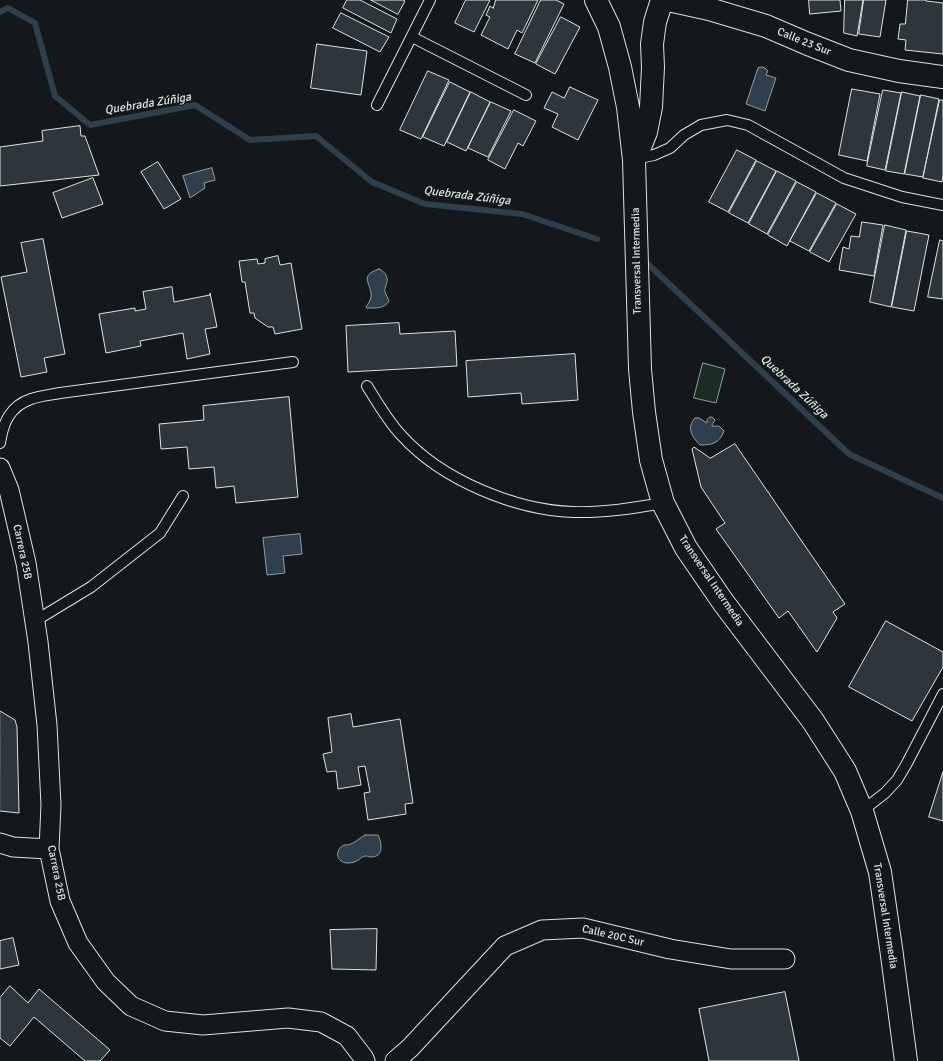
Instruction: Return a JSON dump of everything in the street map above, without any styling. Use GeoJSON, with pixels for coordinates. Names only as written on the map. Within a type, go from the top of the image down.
{"type":"FeatureCollection","features":[{"type":"Feature","properties":{"kind":"street","name":"Transversal Intermedia"},"geometry":{"type":"LineString","coordinates":[[596,0],[609,27],[620,67],[628,107],[634,160],[640,368],[644,412],[651,460],[664,503],[686,548],[715,590],[814,721],[845,771],[862,811],[880,872],[906,1061]]}},
{"type":"Feature","properties":{"kind":"street"},"geometry":{"type":"LineString","coordinates":[[634,160],[646,132],[651,107],[653,67],[652,44],[662,0]]}},
{"type":"Feature","properties":{"kind":"street","name":"Calle 23 Sur"},"geometry":{"type":"LineString","coordinates":[[668,0],[709,9],[766,26],[849,60],[899,71],[943,77]]}},
{"type":"Feature","properties":{"kind":"street","name":"Carrera 25B"},"geometry":{"type":"LineString","coordinates":[[0,468],[9,490],[26,563],[38,642],[47,725],[51,805],[49,848],[60,901],[78,943],[106,982],[131,1006],[165,1021],[203,1025],[288,1018],[321,1022],[347,1036],[364,1057],[365,1061]]}},
{"type":"Feature","properties":{"kind":"street"},"geometry":{"type":"LineString","coordinates":[[0,843],[12,847],[49,848]]}},
{"type":"Feature","properties":{"kind":"street","name":"Calle 20C Sur"},"geometry":{"type":"LineString","coordinates":[[395,1061],[410,1048],[505,946],[542,930],[583,928],[670,949],[731,960],[786,959]]}},
{"type":"Feature","properties":{"kind":"lane"},"geometry":{"type":"LineString","coordinates":[[377,105],[430,0]]}},
{"type":"Feature","properties":{"kind":"lane"},"geometry":{"type":"LineString","coordinates":[[412,37],[526,95]]}},
{"type":"Feature","properties":{"kind":"lane"},"geometry":{"type":"LineString","coordinates":[[634,160],[654,155],[670,148],[684,135],[701,125],[727,120],[748,125],[844,178],[902,197],[943,205]]}},
{"type":"Feature","properties":{"kind":"lane"},"geometry":{"type":"LineString","coordinates":[[0,443],[4,424],[14,408],[31,399],[60,393],[293,362]]}},
{"type":"Feature","properties":{"kind":"lane"},"geometry":{"type":"LineString","coordinates":[[368,386],[401,436],[422,456],[450,474],[489,493],[534,507],[573,512],[623,510],[664,503]]}},
{"type":"Feature","properties":{"kind":"lane"},"geometry":{"type":"LineString","coordinates":[[35,621],[91,587],[160,533],[183,496]]}},
{"type":"Feature","properties":{"kind":"lane"},"geometry":{"type":"LineString","coordinates":[[862,811],[885,793],[897,780],[943,694]]}},
{"type":"Feature","properties":{"kind":"green space"},"geometry":{"type":"Polygon","coordinates":[[[703,363],[725,369],[716,403],[694,398],[703,363]]]}},
{"type":"Feature","properties":{"kind":"water"},"geometry":{"type":"Polygon","coordinates":[[[762,67],[768,71],[766,75],[776,78],[765,111],[746,104],[758,68],[762,67]]]}},
{"type":"Feature","properties":{"kind":"water"},"geometry":{"type":"Polygon","coordinates":[[[212,168],[215,180],[204,183],[205,188],[190,198],[183,176],[212,168]]]}},
{"type":"Feature","properties":{"kind":"water"},"geometry":{"type":"Polygon","coordinates":[[[379,269],[387,278],[385,291],[389,301],[382,307],[367,308],[366,307],[371,298],[371,293],[367,278],[372,272],[379,269]]]}},
{"type":"Feature","properties":{"kind":"water"},"geometry":{"type":"Polygon","coordinates":[[[710,417],[715,420],[712,426],[719,426],[724,431],[718,441],[700,445],[691,432],[692,422],[695,418],[699,418],[707,423],[707,420],[710,417]]]}},
{"type":"Feature","properties":{"kind":"water"},"geometry":{"type":"Polygon","coordinates":[[[300,534],[302,554],[283,556],[285,573],[267,575],[263,538],[300,534]]]}},
{"type":"Feature","properties":{"kind":"water"},"geometry":{"type":"Polygon","coordinates":[[[365,835],[378,835],[381,849],[378,855],[371,857],[365,856],[351,863],[341,861],[339,859],[338,853],[341,847],[352,843],[365,835]]]}},
{"type":"Feature","properties":{"kind":"building"},"geometry":{"type":"Polygon","coordinates":[[[347,0],[360,0],[397,19],[391,33],[343,8],[347,0]]]}},
{"type":"Feature","properties":{"kind":"building"},"geometry":{"type":"Polygon","coordinates":[[[371,0],[403,0],[405,1],[398,14],[371,0]]]}},
{"type":"Feature","properties":{"kind":"building"},"geometry":{"type":"Polygon","coordinates":[[[466,0],[490,0],[474,32],[455,23],[466,0]]]}},
{"type":"Feature","properties":{"kind":"building"},"geometry":{"type":"Polygon","coordinates":[[[496,0],[538,0],[522,33],[517,30],[508,49],[481,35],[490,17],[486,15],[490,6],[493,8],[496,0]]]}},
{"type":"Feature","properties":{"kind":"building"},"geometry":{"type":"Polygon","coordinates":[[[541,0],[556,0],[564,4],[535,63],[515,54],[541,0]]]}},
{"type":"Feature","properties":{"kind":"building"},"geometry":{"type":"Polygon","coordinates":[[[809,0],[840,0],[841,11],[810,14],[809,0]]]}},
{"type":"Feature","properties":{"kind":"building"},"geometry":{"type":"Polygon","coordinates":[[[845,0],[863,0],[857,36],[844,33],[845,0]]]}},
{"type":"Feature","properties":{"kind":"building"},"geometry":{"type":"Polygon","coordinates":[[[864,0],[886,0],[880,37],[859,34],[864,0]]]}},
{"type":"Feature","properties":{"kind":"building"},"geometry":{"type":"Polygon","coordinates":[[[908,0],[926,0],[943,3],[943,54],[905,50],[906,40],[898,39],[900,24],[905,24],[908,0]]]}},
{"type":"Feature","properties":{"kind":"building"},"geometry":{"type":"Polygon","coordinates":[[[341,13],[389,37],[380,52],[333,28],[341,13]]]}},
{"type":"Feature","properties":{"kind":"building"},"geometry":{"type":"Polygon","coordinates":[[[561,17],[580,27],[555,74],[536,64],[561,17]]]}},
{"type":"Feature","properties":{"kind":"building"},"geometry":{"type":"Polygon","coordinates":[[[317,44],[367,51],[361,95],[311,88],[317,44]]]}},
{"type":"Feature","properties":{"kind":"building"},"geometry":{"type":"Polygon","coordinates":[[[428,71],[449,80],[421,139],[400,130],[428,71]]]}},
{"type":"Feature","properties":{"kind":"building"},"geometry":{"type":"Polygon","coordinates":[[[450,82],[470,92],[444,146],[423,137],[450,82]]]}},
{"type":"Feature","properties":{"kind":"building"},"geometry":{"type":"Polygon","coordinates":[[[570,87],[598,100],[578,140],[552,127],[558,114],[544,108],[552,92],[564,98],[570,87]]]}},
{"type":"Feature","properties":{"kind":"building"},"geometry":{"type":"Polygon","coordinates":[[[852,89],[880,94],[867,161],[839,155],[852,89]]]}},
{"type":"Feature","properties":{"kind":"building"},"geometry":{"type":"Polygon","coordinates":[[[883,90],[901,93],[885,170],[867,166],[883,90]]]}},
{"type":"Feature","properties":{"kind":"building"},"geometry":{"type":"Polygon","coordinates":[[[471,92],[490,102],[466,151],[447,142],[471,92]]]}},
{"type":"Feature","properties":{"kind":"building"},"geometry":{"type":"Polygon","coordinates":[[[902,92],[920,96],[904,174],[886,171],[902,92]]]}},
{"type":"Feature","properties":{"kind":"building"},"geometry":{"type":"Polygon","coordinates":[[[921,95],[939,99],[923,177],[905,174],[921,95]]]}},
{"type":"Feature","properties":{"kind":"building"},"geometry":{"type":"Polygon","coordinates":[[[940,100],[943,100],[942,182],[923,178],[940,100]]]}},
{"type":"Feature","properties":{"kind":"building"},"geometry":{"type":"Polygon","coordinates":[[[491,102],[511,111],[488,157],[468,148],[491,102]]]}},
{"type":"Feature","properties":{"kind":"building"},"geometry":{"type":"Polygon","coordinates":[[[514,110],[536,121],[523,146],[518,143],[505,169],[488,160],[514,110]]]}},
{"type":"Feature","properties":{"kind":"building"},"geometry":{"type":"Polygon","coordinates":[[[80,126],[81,136],[85,136],[99,175],[0,186],[0,147],[43,141],[42,131],[80,126]]]}},
{"type":"Feature","properties":{"kind":"building"},"geometry":{"type":"Polygon","coordinates":[[[737,150],[756,160],[728,212],[709,202],[737,150]]]}},
{"type":"Feature","properties":{"kind":"building"},"geometry":{"type":"Polygon","coordinates":[[[757,161],[776,171],[748,223],[729,213],[757,161]]]}},
{"type":"Feature","properties":{"kind":"building"},"geometry":{"type":"Polygon","coordinates":[[[158,162],[181,199],[164,209],[141,172],[158,162]]]}},
{"type":"Feature","properties":{"kind":"building"},"geometry":{"type":"Polygon","coordinates":[[[777,171],[796,181],[767,234],[749,224],[777,171]]]}},
{"type":"Feature","properties":{"kind":"building"},"geometry":{"type":"Polygon","coordinates":[[[93,178],[103,204],[62,218],[53,193],[93,178]]]}},
{"type":"Feature","properties":{"kind":"building"},"geometry":{"type":"Polygon","coordinates":[[[797,182],[816,192],[787,246],[768,235],[797,182]]]}},
{"type":"Feature","properties":{"kind":"building"},"geometry":{"type":"Polygon","coordinates":[[[817,193],[836,203],[809,251],[790,241],[817,193]]]}},
{"type":"Feature","properties":{"kind":"building"},"geometry":{"type":"Polygon","coordinates":[[[837,204],[856,214],[829,262],[810,252],[837,204]]]}},
{"type":"Feature","properties":{"kind":"building"},"geometry":{"type":"Polygon","coordinates":[[[862,222],[883,225],[874,276],[839,270],[843,247],[849,249],[851,236],[859,237],[862,222]]]}},
{"type":"Feature","properties":{"kind":"building"},"geometry":{"type":"Polygon","coordinates":[[[885,225],[906,230],[891,307],[870,302],[885,225]]]}},
{"type":"Feature","properties":{"kind":"building"},"geometry":{"type":"Polygon","coordinates":[[[907,231],[929,235],[914,311],[892,307],[907,231]]]}},
{"type":"Feature","properties":{"kind":"building"},"geometry":{"type":"Polygon","coordinates":[[[43,239],[65,354],[44,358],[47,372],[21,377],[1,277],[27,272],[21,243],[43,239]]]}},
{"type":"Feature","properties":{"kind":"building"},"geometry":{"type":"Polygon","coordinates":[[[940,240],[943,241],[943,299],[928,297],[940,240]]]}},
{"type":"Feature","properties":{"kind":"building"},"geometry":{"type":"Polygon","coordinates":[[[278,256],[280,265],[291,263],[302,329],[275,334],[273,327],[268,327],[255,318],[254,313],[250,313],[245,282],[242,282],[239,261],[257,259],[258,264],[265,263],[265,259],[278,256]]]}},
{"type":"Feature","properties":{"kind":"building"},"geometry":{"type":"Polygon","coordinates":[[[172,287],[174,302],[210,295],[210,293],[217,327],[205,329],[210,354],[187,359],[183,333],[140,341],[141,346],[106,353],[99,314],[135,308],[135,311],[146,309],[143,292],[172,287]]]}},
{"type":"Feature","properties":{"kind":"building"},"geometry":{"type":"Polygon","coordinates":[[[399,323],[400,334],[455,331],[457,366],[348,372],[346,326],[399,323]]]}},
{"type":"Feature","properties":{"kind":"building"},"geometry":{"type":"Polygon","coordinates":[[[575,354],[578,400],[522,404],[521,393],[468,397],[466,361],[575,354]]]}},
{"type":"Feature","properties":{"kind":"building"},"geometry":{"type":"Polygon","coordinates":[[[289,397],[298,497],[236,503],[234,486],[216,488],[214,467],[189,469],[187,447],[161,449],[159,424],[204,420],[203,406],[289,397]]]}},
{"type":"Feature","properties":{"kind":"building"},"geometry":{"type":"Polygon","coordinates":[[[735,444],[845,604],[833,612],[837,618],[817,652],[788,611],[779,618],[716,529],[725,523],[701,487],[692,449],[694,447],[710,458],[735,444]]]}},
{"type":"Feature","properties":{"kind":"building"},"geometry":{"type":"Polygon","coordinates":[[[886,621],[943,652],[943,667],[912,721],[849,687],[886,621]]]}},
{"type":"Feature","properties":{"kind":"building"},"geometry":{"type":"Polygon","coordinates":[[[0,711],[15,720],[17,727],[19,813],[0,811],[0,711]]]}},
{"type":"Feature","properties":{"kind":"building"},"geometry":{"type":"Polygon","coordinates":[[[351,714],[353,727],[400,719],[413,803],[405,804],[406,814],[368,820],[364,793],[370,792],[365,766],[358,767],[361,785],[338,789],[336,771],[327,772],[323,754],[332,752],[328,718],[351,714]]]}},
{"type":"Feature","properties":{"kind":"building"},"geometry":{"type":"Polygon","coordinates":[[[943,772],[943,821],[929,817],[943,772]]]}},
{"type":"Feature","properties":{"kind":"building"},"geometry":{"type":"Polygon","coordinates":[[[377,929],[376,970],[332,969],[330,930],[377,929]]]}},
{"type":"Feature","properties":{"kind":"building"},"geometry":{"type":"Polygon","coordinates":[[[13,938],[19,965],[0,969],[0,941],[13,938]]]}},
{"type":"Feature","properties":{"kind":"building"},"geometry":{"type":"Polygon","coordinates":[[[10,986],[28,1003],[39,989],[110,1050],[100,1061],[85,1061],[34,1017],[10,1046],[0,1038],[0,998],[10,986]]]}},
{"type":"Feature","properties":{"kind":"building"},"geometry":{"type":"Polygon","coordinates":[[[785,992],[799,1061],[709,1061],[699,1009],[785,992]]]}},
{"type":"Feature","properties":{"kind":"waterway","name":"Quebrada Zúñiga"},"geometry":{"type":"LineString","coordinates":[[0,12],[8,8],[35,23],[55,96],[90,125],[195,105],[250,140],[316,136],[372,182],[425,204],[522,214],[597,239]]}},
{"type":"Feature","properties":{"kind":"waterway","name":"Quebrada Zúñiga"},"geometry":{"type":"LineString","coordinates":[[649,265],[849,454],[943,498]]}}]}
